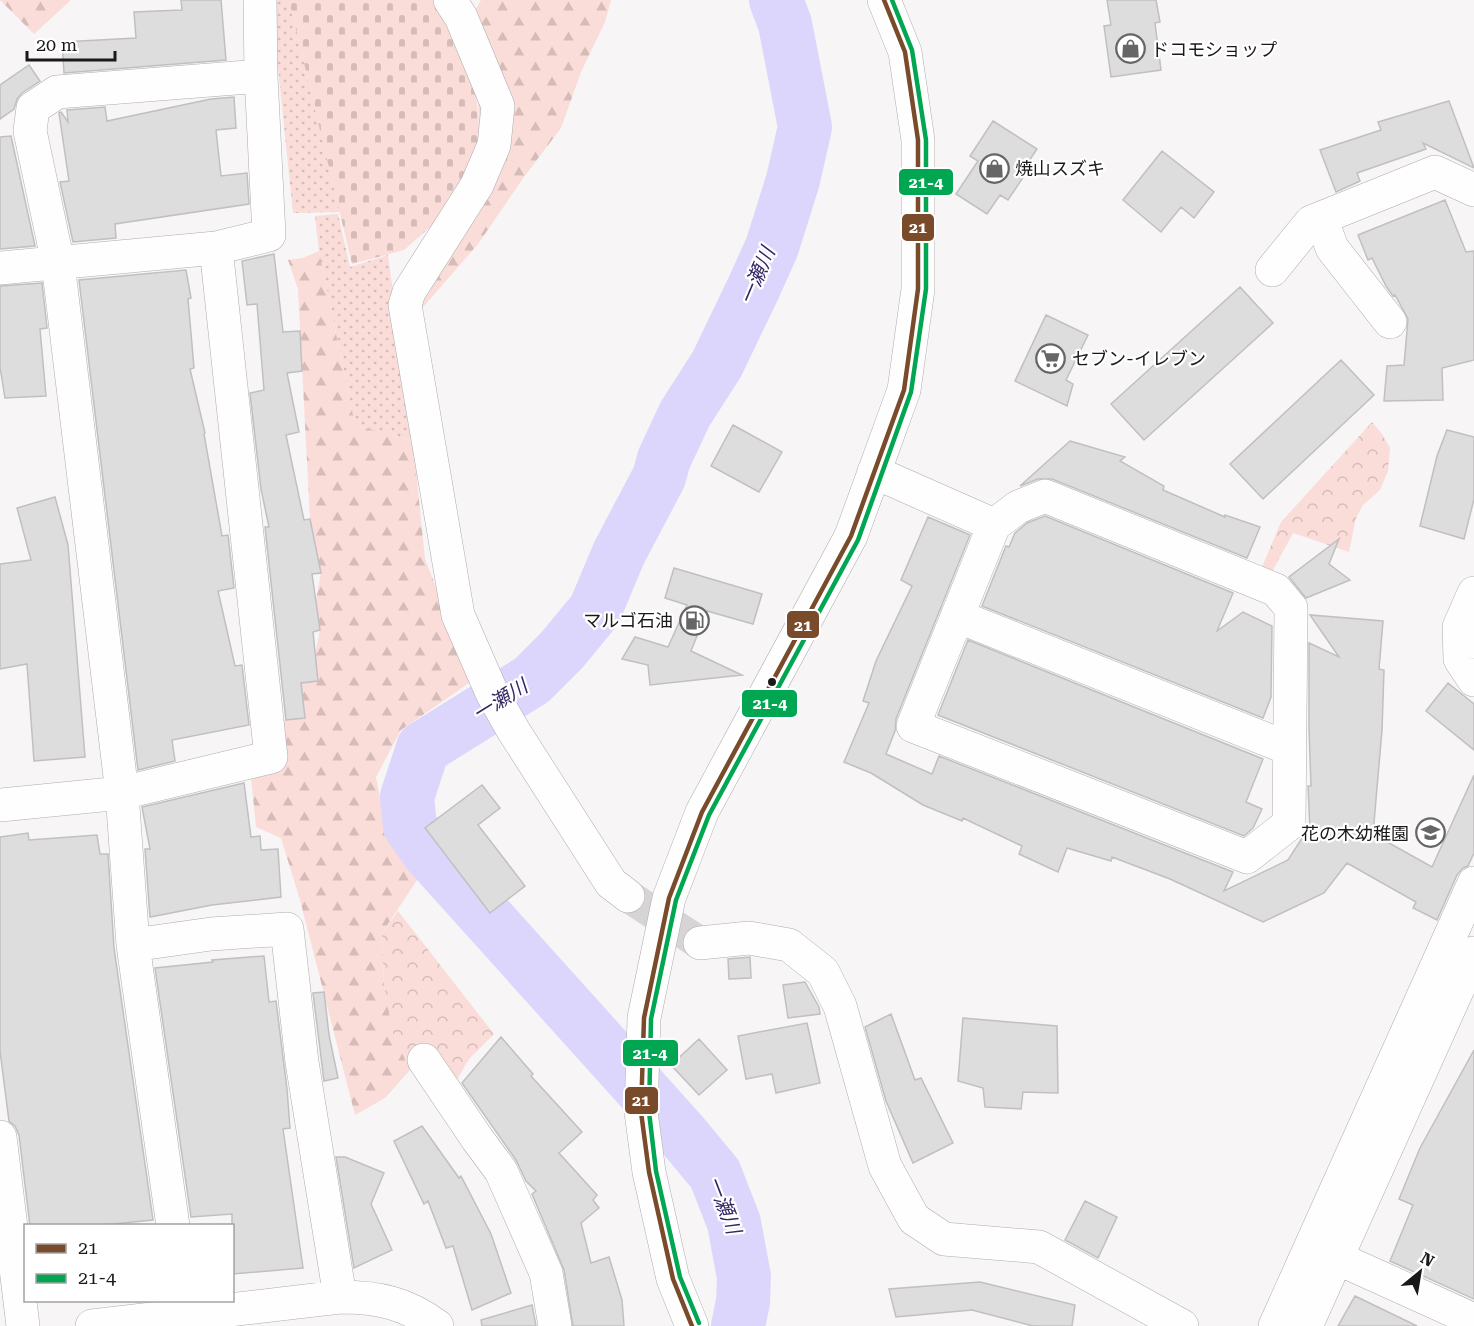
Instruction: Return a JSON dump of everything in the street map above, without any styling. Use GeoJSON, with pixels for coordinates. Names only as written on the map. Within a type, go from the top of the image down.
{"type":"FeatureCollection","features":[{"type":"Feature","properties":{"kind":"street"},"geometry":{"type":"LineString","coordinates":[[0,268],[216,248],[269,235],[261,76],[260,0]]}},
{"type":"Feature","properties":{"kind":"street"},"geometry":{"type":"LineString","coordinates":[[450,0],[461,17],[498,106],[494,145],[477,185],[409,292],[405,305],[459,615],[492,693],[513,730],[611,883],[628,896]]}},
{"type":"Feature","properties":{"kind":"street"},"geometry":{"type":"LineString","coordinates":[[691,1322],[673,1279],[649,1172],[641,1112],[644,1018],[669,898],[702,812],[851,536],[904,390],[918,289],[918,140],[905,52],[884,0]]}},
{"type":"Feature","properties":{"kind":"street"},"geometry":{"type":"LineString","coordinates":[[173,1224],[133,945],[122,793],[58,263],[30,131],[33,108],[57,92],[261,76]]}},
{"type":"Feature","properties":{"kind":"street"},"geometry":{"type":"LineString","coordinates":[[1272,270],[1311,222],[1435,172],[1474,190]]}},
{"type":"Feature","properties":{"kind":"street"},"geometry":{"type":"LineString","coordinates":[[1321,218],[1332,248],[1390,322]]}},
{"type":"Feature","properties":{"kind":"street"},"geometry":{"type":"LineString","coordinates":[[0,806],[122,793],[271,757],[216,248]]}},
{"type":"Feature","properties":{"kind":"street"},"geometry":{"type":"LineString","coordinates":[[874,472],[994,525]]}},
{"type":"Feature","properties":{"kind":"street"},"geometry":{"type":"LineString","coordinates":[[1045,496],[1276,590],[1292,608],[1289,824],[1247,857],[913,726],[957,616],[994,525],[1018,507],[1045,496]]}},
{"type":"Feature","properties":{"kind":"street"},"geometry":{"type":"LineString","coordinates":[[1474,593],[1459,627],[1460,659],[1474,680]]}},
{"type":"Feature","properties":{"kind":"street"},"geometry":{"type":"LineString","coordinates":[[957,616],[1290,749]]}},
{"type":"Feature","properties":{"kind":"street"},"geometry":{"type":"LineString","coordinates":[[1275,1326],[1474,883]]}},
{"type":"Feature","properties":{"kind":"street"},"geometry":{"type":"LineString","coordinates":[[133,945],[211,934],[287,929],[302,1062],[357,1307]]}},
{"type":"Feature","properties":{"kind":"street"},"geometry":{"type":"LineString","coordinates":[[700,943],[749,938],[789,945],[824,972],[840,1006],[885,1166],[914,1219],[944,1239],[1039,1247],[1182,1326]]}},
{"type":"Feature","properties":{"kind":"street"},"geometry":{"type":"LineString","coordinates":[[1306,1326],[1474,953]]}},
{"type":"Feature","properties":{"kind":"street"},"geometry":{"type":"LineString","coordinates":[[424,1060],[501,1172],[546,1273],[555,1326]]}},
{"type":"Feature","properties":{"kind":"street"},"geometry":{"type":"LineString","coordinates":[[0,1137],[23,1326]]}},
{"type":"Feature","properties":{"kind":"street"},"geometry":{"type":"LineString","coordinates":[[1337,1258],[1474,1320]]}},
{"type":"Feature","properties":{"kind":"street"},"geometry":{"type":"LineString","coordinates":[[92,1326],[185,1308],[357,1307],[397,1303],[437,1326]]}},
{"type":"Feature","properties":{"kind":"green space"},"geometry":{"type":"Polygon","coordinates":[[[0,0],[71,0],[34,34],[0,0]]]}},
{"type":"Feature","properties":{"kind":"green space"},"geometry":{"type":"Polygon","coordinates":[[[271,0],[289,0],[340,212],[293,213],[271,0]]]}},
{"type":"Feature","properties":{"kind":"green space"},"geometry":{"type":"Polygon","coordinates":[[[289,0],[435,0],[453,36],[476,93],[480,140],[437,221],[404,250],[352,264],[289,0]]]}},
{"type":"Feature","properties":{"kind":"green space"},"geometry":{"type":"Polygon","coordinates":[[[481,0],[611,0],[605,22],[581,72],[561,128],[478,244],[418,313],[437,221],[480,140],[473,14],[481,0]]]}},
{"type":"Feature","properties":{"kind":"green space"},"geometry":{"type":"Polygon","coordinates":[[[338,214],[350,267],[388,255],[413,441],[355,425],[319,251],[315,216],[338,214]]]}},
{"type":"Feature","properties":{"kind":"green space"},"geometry":{"type":"Polygon","coordinates":[[[319,251],[355,425],[413,441],[425,559],[472,681],[401,730],[376,777],[386,828],[421,874],[382,933],[384,986],[393,1032],[410,1070],[385,1098],[355,1115],[300,900],[281,838],[256,827],[251,777],[278,756],[284,720],[305,718],[301,683],[318,681],[315,655],[320,630],[316,600],[321,572],[310,519],[298,289],[288,260],[303,258],[319,251]]]}},
{"type":"Feature","properties":{"kind":"green space"},"geometry":{"type":"Polygon","coordinates":[[[1372,422],[1390,448],[1388,471],[1380,490],[1363,505],[1356,518],[1349,552],[1293,533],[1267,581],[1257,579],[1281,522],[1372,422]]]}},
{"type":"Feature","properties":{"kind":"green space"},"geometry":{"type":"Polygon","coordinates":[[[398,911],[494,1034],[469,1059],[451,1090],[425,1060],[410,1070],[393,1033],[384,986],[382,933],[398,911]]]}},
{"type":"Feature","properties":{"kind":"building"},"geometry":{"type":"Polygon","coordinates":[[[181,0],[221,0],[226,60],[64,73],[62,42],[136,38],[134,12],[182,10],[181,0]]]}},
{"type":"Feature","properties":{"kind":"building"},"geometry":{"type":"Polygon","coordinates":[[[1107,0],[1156,0],[1160,22],[1155,23],[1161,70],[1111,77],[1104,26],[1111,25],[1107,0]]]}},
{"type":"Feature","properties":{"kind":"building"},"geometry":{"type":"Polygon","coordinates":[[[29,65],[40,81],[22,93],[14,109],[0,119],[0,85],[29,65]]]}},
{"type":"Feature","properties":{"kind":"building"},"geometry":{"type":"Polygon","coordinates":[[[234,97],[236,128],[216,130],[221,176],[247,173],[249,204],[115,224],[116,238],[73,242],[60,182],[69,181],[59,113],[61,112],[68,122],[67,110],[105,107],[107,121],[211,99],[234,97]]]}},
{"type":"Feature","properties":{"kind":"building"},"geometry":{"type":"Polygon","coordinates":[[[1449,101],[1474,168],[1423,143],[1426,149],[1357,173],[1360,181],[1336,192],[1320,150],[1381,130],[1378,122],[1449,101]]]}},
{"type":"Feature","properties":{"kind":"building"},"geometry":{"type":"Polygon","coordinates":[[[993,121],[1037,149],[1025,167],[1028,170],[1008,200],[1000,195],[987,214],[956,194],[978,161],[970,156],[993,121]]]}},
{"type":"Feature","properties":{"kind":"building"},"geometry":{"type":"Polygon","coordinates":[[[11,136],[35,246],[0,249],[0,137],[11,136]]]}},
{"type":"Feature","properties":{"kind":"building"},"geometry":{"type":"Polygon","coordinates":[[[1162,151],[1214,192],[1194,218],[1181,207],[1161,232],[1123,200],[1162,151]]]}},
{"type":"Feature","properties":{"kind":"building"},"geometry":{"type":"Polygon","coordinates":[[[1445,200],[1466,252],[1474,251],[1474,360],[1442,368],[1443,400],[1384,401],[1387,366],[1404,365],[1408,319],[1395,295],[1393,296],[1386,286],[1372,258],[1368,260],[1358,235],[1445,200]]]}},
{"type":"Feature","properties":{"kind":"building"},"geometry":{"type":"Polygon","coordinates":[[[274,254],[283,332],[300,331],[302,371],[287,373],[299,432],[286,435],[304,520],[310,519],[321,573],[312,574],[320,630],[313,632],[318,681],[301,683],[305,718],[286,720],[265,527],[269,527],[261,489],[250,393],[264,390],[257,304],[247,305],[242,261],[274,254]]]}},
{"type":"Feature","properties":{"kind":"building"},"geometry":{"type":"Polygon","coordinates":[[[186,270],[191,298],[188,299],[194,368],[190,369],[205,433],[222,536],[228,535],[234,588],[218,591],[235,666],[242,665],[249,725],[172,740],[175,761],[138,770],[79,280],[186,270]]]}},
{"type":"Feature","properties":{"kind":"building"},"geometry":{"type":"Polygon","coordinates":[[[42,283],[47,328],[40,329],[46,396],[5,398],[0,367],[0,286],[42,283]]]}},
{"type":"Feature","properties":{"kind":"building"},"geometry":{"type":"Polygon","coordinates":[[[1240,287],[1273,323],[1144,440],[1111,404],[1240,287]]]}},
{"type":"Feature","properties":{"kind":"building","name":"セブン-イレブン"},"geometry":{"type":"Polygon","coordinates":[[[1046,315],[1088,335],[1066,380],[1073,384],[1067,406],[1015,381],[1046,315]]]}},
{"type":"Feature","properties":{"kind":"building"},"geometry":{"type":"Polygon","coordinates":[[[1341,360],[1374,395],[1263,499],[1230,464],[1341,360]]]}},
{"type":"Feature","properties":{"kind":"building"},"geometry":{"type":"Polygon","coordinates":[[[733,425],[782,452],[759,492],[711,466],[733,425]]]}},
{"type":"Feature","properties":{"kind":"building"},"geometry":{"type":"Polygon","coordinates":[[[1447,430],[1474,437],[1474,499],[1464,539],[1420,526],[1437,456],[1447,430]]]}},
{"type":"Feature","properties":{"kind":"building"},"geometry":{"type":"Polygon","coordinates":[[[1070,441],[1125,457],[1120,461],[1164,486],[1163,490],[1225,517],[1225,515],[1260,527],[1247,558],[1052,479],[1038,479],[1020,486],[1070,441]]]}},
{"type":"Feature","properties":{"kind":"building"},"geometry":{"type":"Polygon","coordinates":[[[55,497],[68,545],[85,757],[34,761],[27,664],[0,669],[0,564],[31,560],[17,508],[55,497]]]}},
{"type":"Feature","properties":{"kind":"building"},"geometry":{"type":"Polygon","coordinates":[[[1045,516],[1233,593],[1217,631],[1243,612],[1272,626],[1271,697],[1263,718],[982,606],[1006,546],[1009,547],[1015,533],[1027,523],[1045,516]]]}},
{"type":"Feature","properties":{"kind":"building"},"geometry":{"type":"Polygon","coordinates":[[[928,517],[970,535],[896,719],[895,731],[886,754],[932,774],[939,756],[1233,872],[1224,891],[1288,860],[1308,829],[1310,830],[1309,643],[1339,657],[1310,615],[1383,621],[1379,669],[1384,670],[1382,730],[1373,834],[1432,867],[1474,775],[1474,853],[1468,866],[1457,875],[1437,920],[1413,908],[1416,902],[1347,863],[1324,893],[1263,922],[1170,879],[1112,857],[1111,861],[1067,848],[1058,872],[1019,854],[1022,846],[963,818],[962,821],[923,805],[871,773],[844,762],[869,703],[863,701],[876,661],[912,586],[901,580],[928,517]]]}},
{"type":"Feature","properties":{"kind":"building"},"geometry":{"type":"Polygon","coordinates":[[[1339,539],[1329,564],[1350,580],[1306,598],[1289,577],[1339,539]]]}},
{"type":"Feature","properties":{"kind":"building"},"geometry":{"type":"Polygon","coordinates":[[[674,568],[762,594],[753,624],[707,611],[691,651],[742,675],[650,685],[648,665],[622,659],[635,637],[668,647],[687,605],[665,598],[674,568]]]}},
{"type":"Feature","properties":{"kind":"building"},"geometry":{"type":"Polygon","coordinates":[[[968,640],[1263,759],[1246,802],[1262,809],[1253,828],[1244,836],[938,715],[968,640]]]}},
{"type":"Feature","properties":{"kind":"building"},"geometry":{"type":"Polygon","coordinates":[[[1448,683],[1474,704],[1474,750],[1426,711],[1448,683]]]}},
{"type":"Feature","properties":{"kind":"building"},"geometry":{"type":"Polygon","coordinates":[[[244,783],[251,837],[260,836],[261,850],[278,849],[281,897],[212,905],[150,917],[145,849],[150,849],[142,807],[244,783]]]}},
{"type":"Feature","properties":{"kind":"building"},"geometry":{"type":"Polygon","coordinates":[[[482,785],[500,808],[478,825],[525,886],[490,913],[425,828],[482,785]]]}},
{"type":"Feature","properties":{"kind":"building"},"geometry":{"type":"Polygon","coordinates":[[[28,833],[29,840],[97,835],[100,854],[108,854],[114,948],[153,1220],[113,1224],[30,1224],[19,1135],[15,1126],[9,1121],[0,1051],[0,837],[28,833]]]}},
{"type":"Feature","properties":{"kind":"building"},"geometry":{"type":"Polygon","coordinates":[[[264,956],[269,1002],[276,1001],[287,1089],[290,1128],[283,1129],[303,1268],[234,1274],[232,1214],[191,1217],[155,968],[213,962],[212,960],[264,956]]]}},
{"type":"Feature","properties":{"kind":"building"},"geometry":{"type":"Polygon","coordinates":[[[750,957],[751,978],[729,979],[728,959],[750,957]]]}},
{"type":"Feature","properties":{"kind":"building"},"geometry":{"type":"Polygon","coordinates":[[[805,982],[819,1007],[820,1014],[788,1018],[783,985],[805,982]]]}},
{"type":"Feature","properties":{"kind":"building"},"geometry":{"type":"Polygon","coordinates":[[[324,992],[329,1035],[338,1078],[324,1081],[313,993],[324,992]]]}},
{"type":"Feature","properties":{"kind":"building"},"geometry":{"type":"Polygon","coordinates":[[[891,1014],[915,1080],[921,1078],[953,1143],[913,1163],[886,1101],[865,1027],[891,1014]]]}},
{"type":"Feature","properties":{"kind":"building"},"geometry":{"type":"Polygon","coordinates":[[[963,1018],[1057,1026],[1058,1093],[1023,1092],[1021,1109],[985,1107],[983,1088],[958,1081],[963,1018]]]}},
{"type":"Feature","properties":{"kind":"building"},"geometry":{"type":"Polygon","coordinates":[[[807,1023],[820,1083],[776,1093],[772,1074],[746,1079],[738,1036],[807,1023]]]}},
{"type":"Feature","properties":{"kind":"building"},"geometry":{"type":"Polygon","coordinates":[[[501,1037],[533,1074],[531,1076],[582,1132],[559,1153],[597,1195],[593,1200],[599,1208],[581,1223],[591,1263],[609,1257],[622,1300],[624,1326],[573,1326],[564,1270],[532,1194],[536,1191],[526,1181],[516,1160],[462,1083],[501,1037]]]}},
{"type":"Feature","properties":{"kind":"building"},"geometry":{"type":"Polygon","coordinates":[[[699,1039],[727,1070],[699,1095],[671,1065],[699,1039]]]}},
{"type":"Feature","properties":{"kind":"building"},"geometry":{"type":"Polygon","coordinates":[[[1474,1050],[1474,1299],[1390,1261],[1413,1205],[1399,1199],[1420,1148],[1474,1050]]]}},
{"type":"Feature","properties":{"kind":"building"},"geometry":{"type":"Polygon","coordinates":[[[422,1126],[459,1178],[461,1176],[491,1234],[511,1293],[472,1310],[453,1246],[446,1248],[428,1201],[424,1204],[394,1141],[422,1126]]]}},
{"type":"Feature","properties":{"kind":"building"},"geometry":{"type":"Polygon","coordinates":[[[336,1157],[345,1157],[384,1173],[371,1204],[392,1250],[354,1268],[336,1157]]]}},
{"type":"Feature","properties":{"kind":"building"},"geometry":{"type":"Polygon","coordinates":[[[1085,1201],[1117,1217],[1098,1258],[1065,1240],[1085,1201]]]}},
{"type":"Feature","properties":{"kind":"building"},"geometry":{"type":"Polygon","coordinates":[[[980,1282],[1075,1305],[1072,1326],[1033,1326],[972,1310],[896,1317],[889,1289],[980,1282]]]}},
{"type":"Feature","properties":{"kind":"building"},"geometry":{"type":"Polygon","coordinates":[[[1355,1296],[1417,1326],[1338,1326],[1355,1296]]]}},
{"type":"Feature","properties":{"kind":"building"},"geometry":{"type":"Polygon","coordinates":[[[532,1305],[536,1326],[482,1326],[481,1320],[532,1305]]]}},
{"type":"Feature","properties":{"kind":"waterway","name":"一瀬川"},"geometry":{"type":"LineString","coordinates":[[738,1326],[743,1302],[744,1277],[734,1223],[715,1174],[681,1133],[429,853],[410,826],[407,797],[423,748],[532,680],[562,650],[595,610],[619,553],[659,477],[664,459],[685,414],[717,364],[754,287],[772,247],[793,180],[805,127],[785,24],[776,0]]}},
{"type":"Feature","properties":{"kind":"tunnel"},"geometry":{"type":"LineString","coordinates":[[628,896],[700,943]]}},
{"type":"Feature","properties":{"kind":"transit line","name":"21"},"geometry":{"type":"LineString","coordinates":[[692,1326],[673,1279],[649,1172],[641,1112],[644,1018],[669,898],[702,812],[851,536],[904,390],[918,289],[918,140],[905,52],[884,0]]}},
{"type":"Feature","properties":{"kind":"transit line","name":"21-4"},"geometry":{"type":"LineString","coordinates":[[699,1323],[680,1277],[656,1171],[649,1112],[651,1019],[676,900],[709,815],[858,540],[911,392],[926,289],[926,140],[912,50],[892,0]]}},
{"type":"Feature","properties":{"kind":"place","name":"ドコモショップ"},"geometry":{"type":"Point","coordinates":[1130,49]}},
{"type":"Feature","properties":{"kind":"place","name":"焼山スズキ"},"geometry":{"type":"Point","coordinates":[994,168]}},
{"type":"Feature","properties":{"kind":"place","name":"セブン-イレブン"},"geometry":{"type":"Point","coordinates":[1051,358]}},
{"type":"Feature","properties":{"kind":"place","name":"マルゴ石油"},"geometry":{"type":"Point","coordinates":[694,620]}},
{"type":"Feature","properties":{"kind":"place","name":"花の木幼稚園"},"geometry":{"type":"Point","coordinates":[1430,833]}}]}
